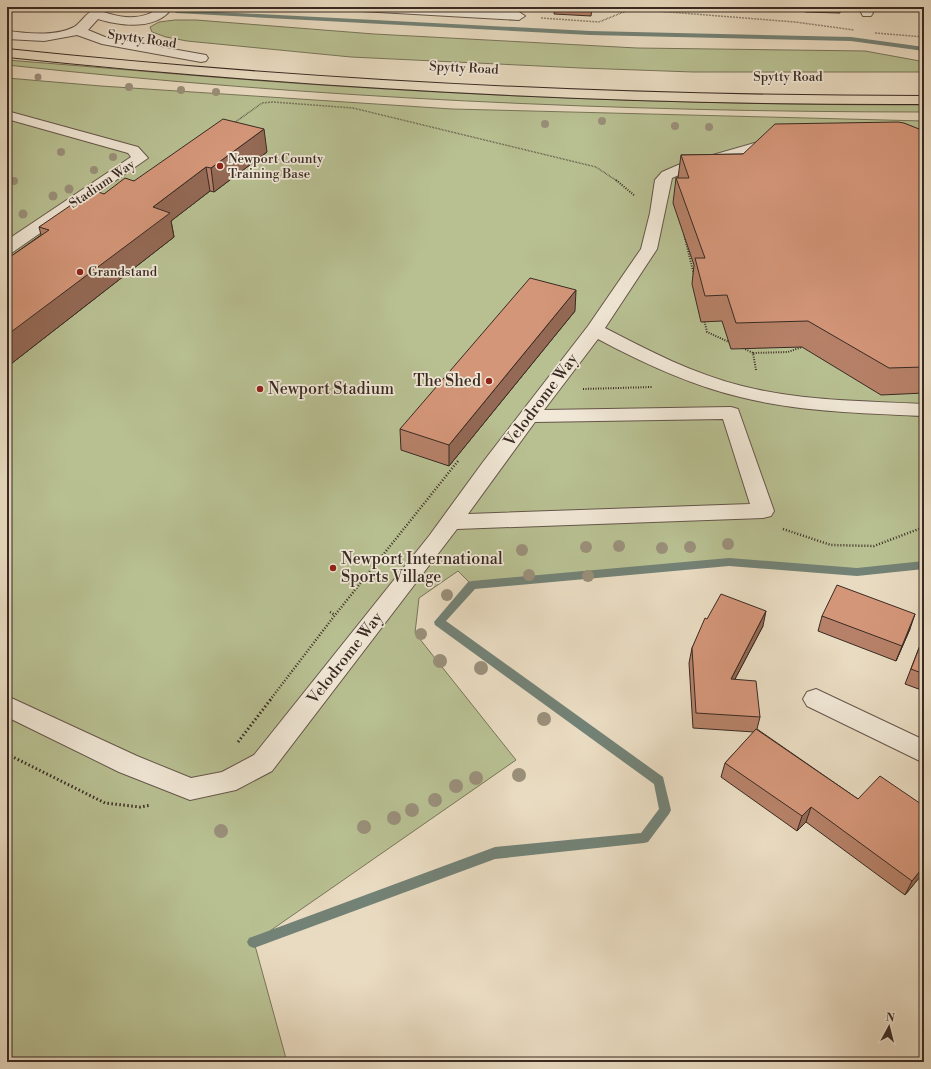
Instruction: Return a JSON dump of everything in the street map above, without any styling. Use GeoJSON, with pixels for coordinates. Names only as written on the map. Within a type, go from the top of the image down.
{"type":"FeatureCollection","features":[{"type":"Feature","properties":{"kind":"main road"},"geometry":{"type":"LineString","coordinates":[[7,39],[71,46]]}},
{"type":"Feature","properties":{"kind":"main road","name":"Spytty Road"},"geometry":{"type":"LineString","coordinates":[[86,48],[216,59]]}},
{"type":"Feature","properties":{"kind":"main road","name":"Spytty Road"},"geometry":{"type":"LineString","coordinates":[[7,53],[180,70],[373,85],[579,94],[722,98],[924,100]]}},
{"type":"Feature","properties":{"kind":"street"},"geometry":{"type":"LineString","coordinates":[[84,7],[96,14],[113,19],[133,21],[155,17],[166,7]]}},
{"type":"Feature","properties":{"kind":"street"},"geometry":{"type":"LineString","coordinates":[[361,7],[519,16]]}},
{"type":"Feature","properties":{"kind":"street"},"geometry":{"type":"LineString","coordinates":[[7,36],[54,36],[81,28],[96,14]]}},
{"type":"Feature","properties":{"kind":"street"},"geometry":{"type":"LineString","coordinates":[[81,28],[82,32],[86,35],[102,40],[201,58]]}},
{"type":"Feature","properties":{"kind":"street","name":"Stadium Way"},"geometry":{"type":"LineString","coordinates":[[7,116],[133,150],[140,158],[7,248]]}},
{"type":"Feature","properties":{"kind":"street","name":"Velodrome Way"},"geometry":{"type":"LineString","coordinates":[[7,706],[128,764],[190,789],[227,782],[263,762],[451,522],[490,467],[531,416],[595,330],[644,259],[656,222],[663,180],[667,175],[683,168],[761,144],[795,140]]}},
{"type":"Feature","properties":{"kind":"street"},"geometry":{"type":"LineString","coordinates":[[595,330],[674,369],[717,385],[759,395],[835,405],[924,410]]}},
{"type":"Feature","properties":{"kind":"street"},"geometry":{"type":"LineString","coordinates":[[451,522],[763,511],[745,461],[731,413],[531,416]]}},
{"type":"Feature","properties":{"kind":"street"},"geometry":{"type":"LineString","coordinates":[[816,699],[924,752]]}},
{"type":"Feature","properties":{"kind":"path"},"geometry":{"type":"LineString","coordinates":[[519,16],[599,22],[631,9],[795,22],[856,30]]}},
{"type":"Feature","properties":{"kind":"path"},"geometry":{"type":"LineString","coordinates":[[872,32],[924,36]]}},
{"type":"Feature","properties":{"kind":"path"},"geometry":{"type":"LineString","coordinates":[[230,126],[262,104],[267,103],[353,108],[596,167],[617,180],[638,199],[656,222],[680,217],[694,278]]}},
{"type":"Feature","properties":{"kind":"path"},"geometry":{"type":"LineString","coordinates":[[704,316],[707,332],[733,344]]}},
{"type":"Feature","properties":{"kind":"path"},"geometry":{"type":"LineString","coordinates":[[740,347],[753,353],[788,352],[802,347]]}},
{"type":"Feature","properties":{"kind":"path"},"geometry":{"type":"LineString","coordinates":[[753,353],[759,395]]}},
{"type":"Feature","properties":{"kind":"path","name":"Velodrome Way"},"geometry":{"type":"LineString","coordinates":[[234,746],[335,615],[460,459]]}},
{"type":"Feature","properties":{"kind":"path"},"geometry":{"type":"LineString","coordinates":[[763,511],[770,524],[831,545],[874,546],[924,527]]}},
{"type":"Feature","properties":{"kind":"path"},"geometry":{"type":"LineString","coordinates":[[330,612],[335,615]]}},
{"type":"Feature","properties":{"kind":"path"},"geometry":{"type":"LineString","coordinates":[[7,754],[105,803],[140,807],[155,804]]}},
{"type":"Feature","properties":{"kind":"green space"},"geometry":{"type":"Polygon","coordinates":[[[196,20],[374,34],[637,48],[865,51],[924,62],[924,72],[693,72],[351,57],[187,41],[166,37],[152,32],[150,27],[159,22],[196,20]]]}},
{"type":"Feature","properties":{"kind":"green space"},"geometry":{"type":"Polygon","coordinates":[[[7,60],[352,87],[495,95],[638,100],[781,104],[924,105],[924,112],[694,109],[465,101],[236,86],[121,76],[7,65],[7,60]]]}},
{"type":"Feature","properties":{"kind":"green space","name":"Newport International Sports Village"},"geometry":{"type":"Polygon","coordinates":[[[7,78],[101,86],[452,109],[924,121],[924,565],[857,572],[729,562],[472,585],[458,571],[419,598],[415,633],[516,760],[254,942],[287,1062],[7,1062],[7,78]]]}},
{"type":"Feature","properties":{"kind":"building"},"geometry":{"type":"Polygon","coordinates":[[[223,119],[264,129],[211,168],[206,167],[153,207],[170,213],[7,335],[7,259],[49,230],[39,227],[93,190],[104,194],[125,178],[134,181],[223,119]]]}},
{"type":"Feature","properties":{"kind":"building"},"geometry":{"type":"Polygon","coordinates":[[[898,122],[924,131],[924,367],[889,368],[808,321],[736,323],[727,295],[705,296],[695,258],[705,258],[676,178],[689,178],[681,155],[743,154],[775,124],[898,122]]]}},
{"type":"Feature","properties":{"kind":"building","name":"The Shed"},"geometry":{"type":"Polygon","coordinates":[[[530,278],[576,290],[449,445],[400,429],[530,278]]]}},
{"type":"Feature","properties":{"kind":"building"},"geometry":{"type":"Polygon","coordinates":[[[837,585],[915,614],[902,646],[822,616],[837,585]]]}},
{"type":"Feature","properties":{"kind":"building"},"geometry":{"type":"Polygon","coordinates":[[[721,594],[766,611],[731,679],[756,681],[760,717],[696,713],[692,648],[705,618],[707,619],[721,594]]]}},
{"type":"Feature","properties":{"kind":"building"},"geometry":{"type":"Polygon","coordinates":[[[924,635],[924,674],[911,669],[924,635]]]}},
{"type":"Feature","properties":{"kind":"building"},"geometry":{"type":"Polygon","coordinates":[[[756,729],[858,799],[880,776],[924,806],[924,866],[912,881],[811,807],[802,816],[725,763],[756,729]]]}},
{"type":"Feature","properties":{"kind":"waterway"},"geometry":{"type":"LineString","coordinates":[[126,7],[143,10]]}},
{"type":"Feature","properties":{"kind":"waterway"},"geometry":{"type":"LineString","coordinates":[[178,12],[300,17],[590,33],[851,39],[924,49]]}},
{"type":"Feature","properties":{"kind":"waterway"},"geometry":{"type":"LineString","coordinates":[[254,942],[495,853],[644,838],[665,810],[659,781],[439,622],[472,585],[729,562],[857,572],[924,565]]}},
{"type":"Feature","properties":{"kind":"place","name":"Newport County Training Base"},"geometry":{"type":"Point","coordinates":[220,166]}},
{"type":"Feature","properties":{"kind":"place","name":"Grandstand"},"geometry":{"type":"Point","coordinates":[80,272]}},
{"type":"Feature","properties":{"kind":"place","name":"The Shed"},"geometry":{"type":"Point","coordinates":[489,381]}},
{"type":"Feature","properties":{"kind":"place","name":"Newport Stadium"},"geometry":{"type":"Point","coordinates":[260,389]}},
{"type":"Feature","properties":{"kind":"place","name":"Newport International Sports Village"},"geometry":{"type":"Point","coordinates":[333,568]}}]}
